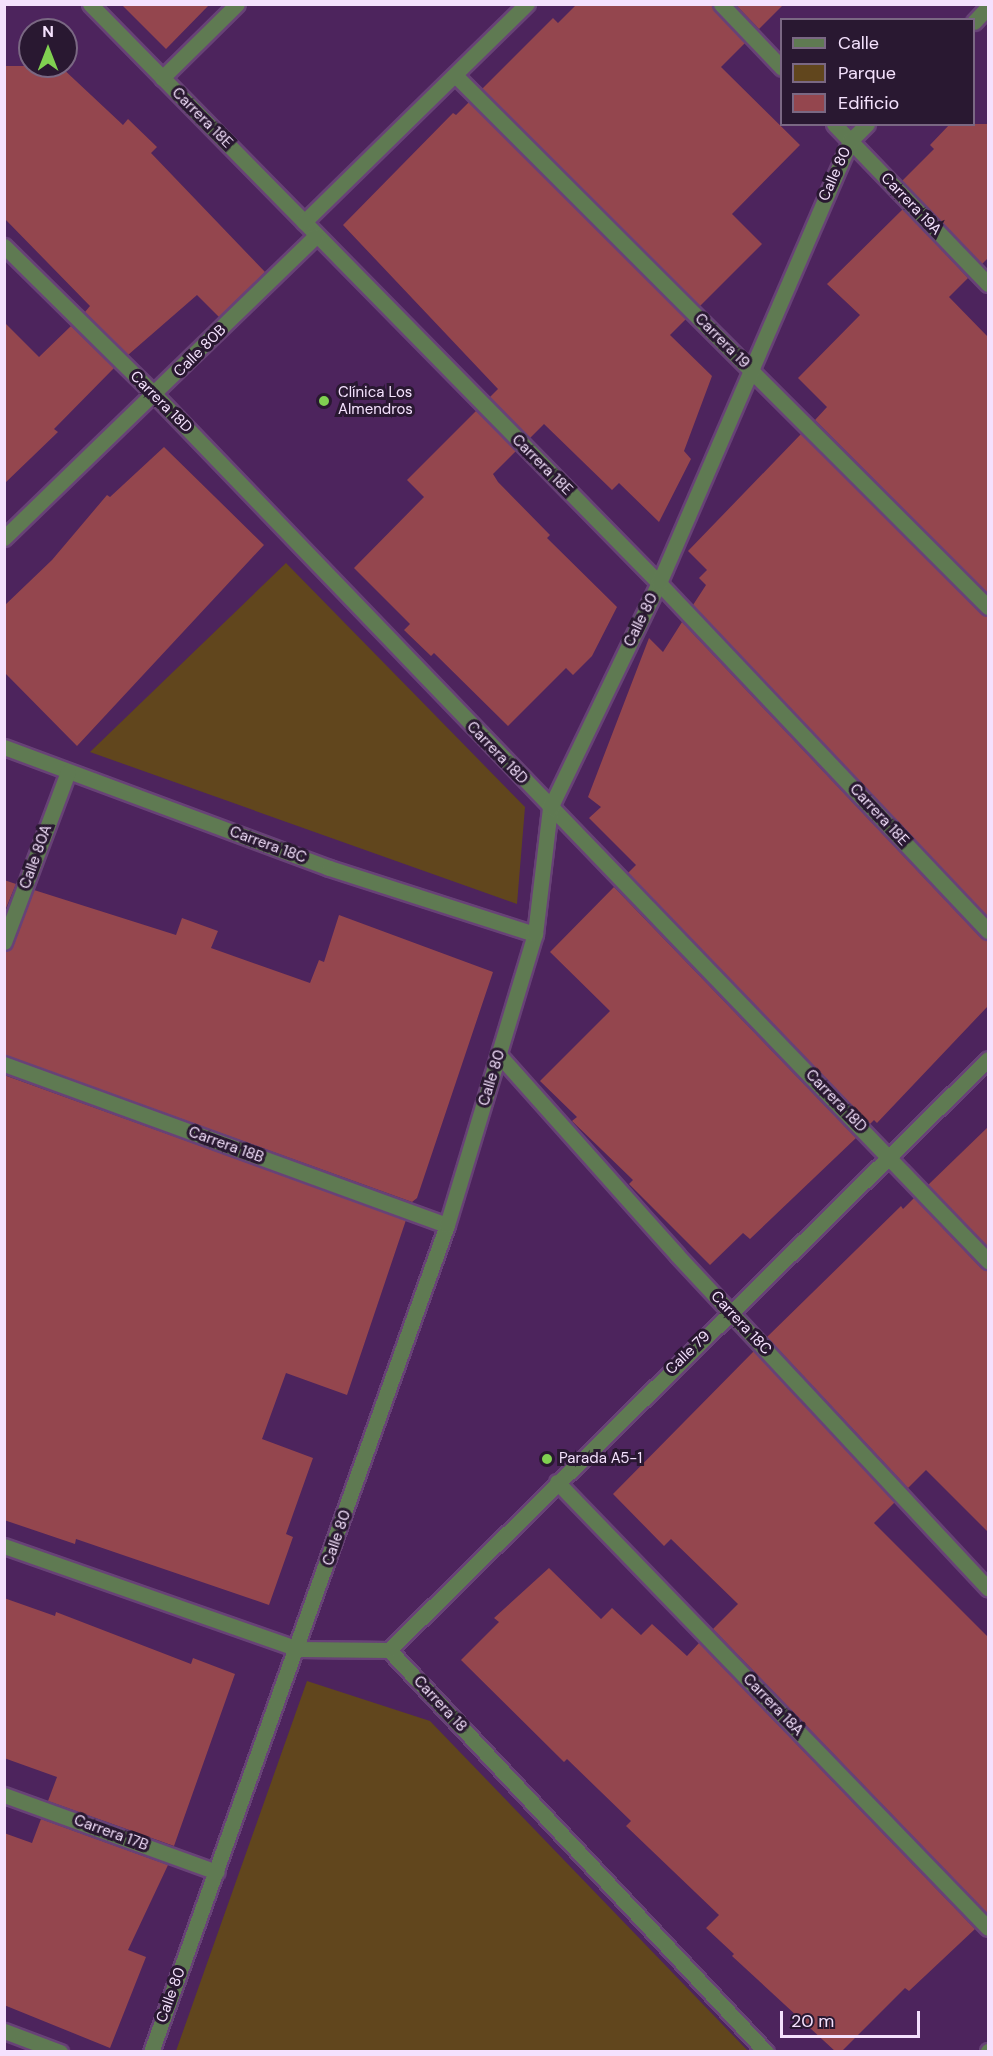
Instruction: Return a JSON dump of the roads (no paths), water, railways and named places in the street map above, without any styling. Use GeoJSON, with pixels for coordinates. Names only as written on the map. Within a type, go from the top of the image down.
{"type":"FeatureCollection","features":[{"type":"Feature","properties":{"kind":"street","name":"Carrera 18E"},"geometry":{"type":"LineString","coordinates":[[90,4],[659,583],[988,931]]}},
{"type":"Feature","properties":{"kind":"street"},"geometry":{"type":"LineString","coordinates":[[162,78],[237,4]]}},
{"type":"Feature","properties":{"kind":"street"},"geometry":{"type":"LineString","coordinates":[[304,222],[527,4]]}},
{"type":"Feature","properties":{"kind":"street"},"geometry":{"type":"LineString","coordinates":[[721,4],[780,66]]}},
{"type":"Feature","properties":{"kind":"street"},"geometry":{"type":"LineString","coordinates":[[975,21],[988,8]]}},
{"type":"Feature","properties":{"kind":"street","name":"Carrera 19"},"geometry":{"type":"LineString","coordinates":[[455,75],[988,607]]}},
{"type":"Feature","properties":{"kind":"street","name":"Carrera 19A"},"geometry":{"type":"LineString","coordinates":[[836,126],[988,284]]}},
{"type":"Feature","properties":{"kind":"street","name":"Calle 80"},"geometry":{"type":"LineString","coordinates":[[151,2052],[298,1649],[447,1225],[535,934],[550,808],[659,583],[749,368],[850,141],[865,126]]}},
{"type":"Feature","properties":{"kind":"street","name":"Calle 80B"},"geometry":{"type":"LineString","coordinates":[[4,538],[155,395],[316,236]]}},
{"type":"Feature","properties":{"kind":"street","name":"Carrera 18D"},"geometry":{"type":"LineString","coordinates":[[4,246],[155,395],[550,808],[890,1156],[988,1261]]}},
{"type":"Feature","properties":{"kind":"street","name":"Carrera 18C"},"geometry":{"type":"LineString","coordinates":[[4,747],[329,868],[535,934]]}},
{"type":"Feature","properties":{"kind":"street","name":"Calle 80A"},"geometry":{"type":"LineString","coordinates":[[4,942],[68,772]]}},
{"type":"Feature","properties":{"kind":"street","name":"Carrera 18C"},"geometry":{"type":"LineString","coordinates":[[499,1054],[730,1311],[988,1588]]}},
{"type":"Feature","properties":{"kind":"street","name":"Calle 79"},"geometry":{"type":"LineString","coordinates":[[389,1650],[556,1482],[988,1059]]}},
{"type":"Feature","properties":{"kind":"street","name":"Carrera 18B"},"geometry":{"type":"LineString","coordinates":[[4,1065],[447,1225]]}},
{"type":"Feature","properties":{"kind":"street","name":"Carrera 18A"},"geometry":{"type":"LineString","coordinates":[[556,1482],[988,1928]]}},
{"type":"Feature","properties":{"kind":"street"},"geometry":{"type":"LineString","coordinates":[[4,1546],[298,1649],[389,1650]]}},
{"type":"Feature","properties":{"kind":"street","name":"Carrera 18"},"geometry":{"type":"LineString","coordinates":[[389,1650],[766,2052]]}},
{"type":"Feature","properties":{"kind":"street","name":"Carrera 17B"},"geometry":{"type":"LineString","coordinates":[[4,1795],[217,1872]]}},
{"type":"Feature","properties":{"kind":"street"},"geometry":{"type":"LineString","coordinates":[[4,2031],[60,2052]]}},
{"type":"Feature","properties":{"kind":"place","name":"Clínica Los Almendros"},"geometry":{"type":"Point","coordinates":[324,401]}},
{"type":"Feature","properties":{"kind":"place","name":"Parada A5-1"},"geometry":{"type":"Point","coordinates":[547,1459]}}]}
